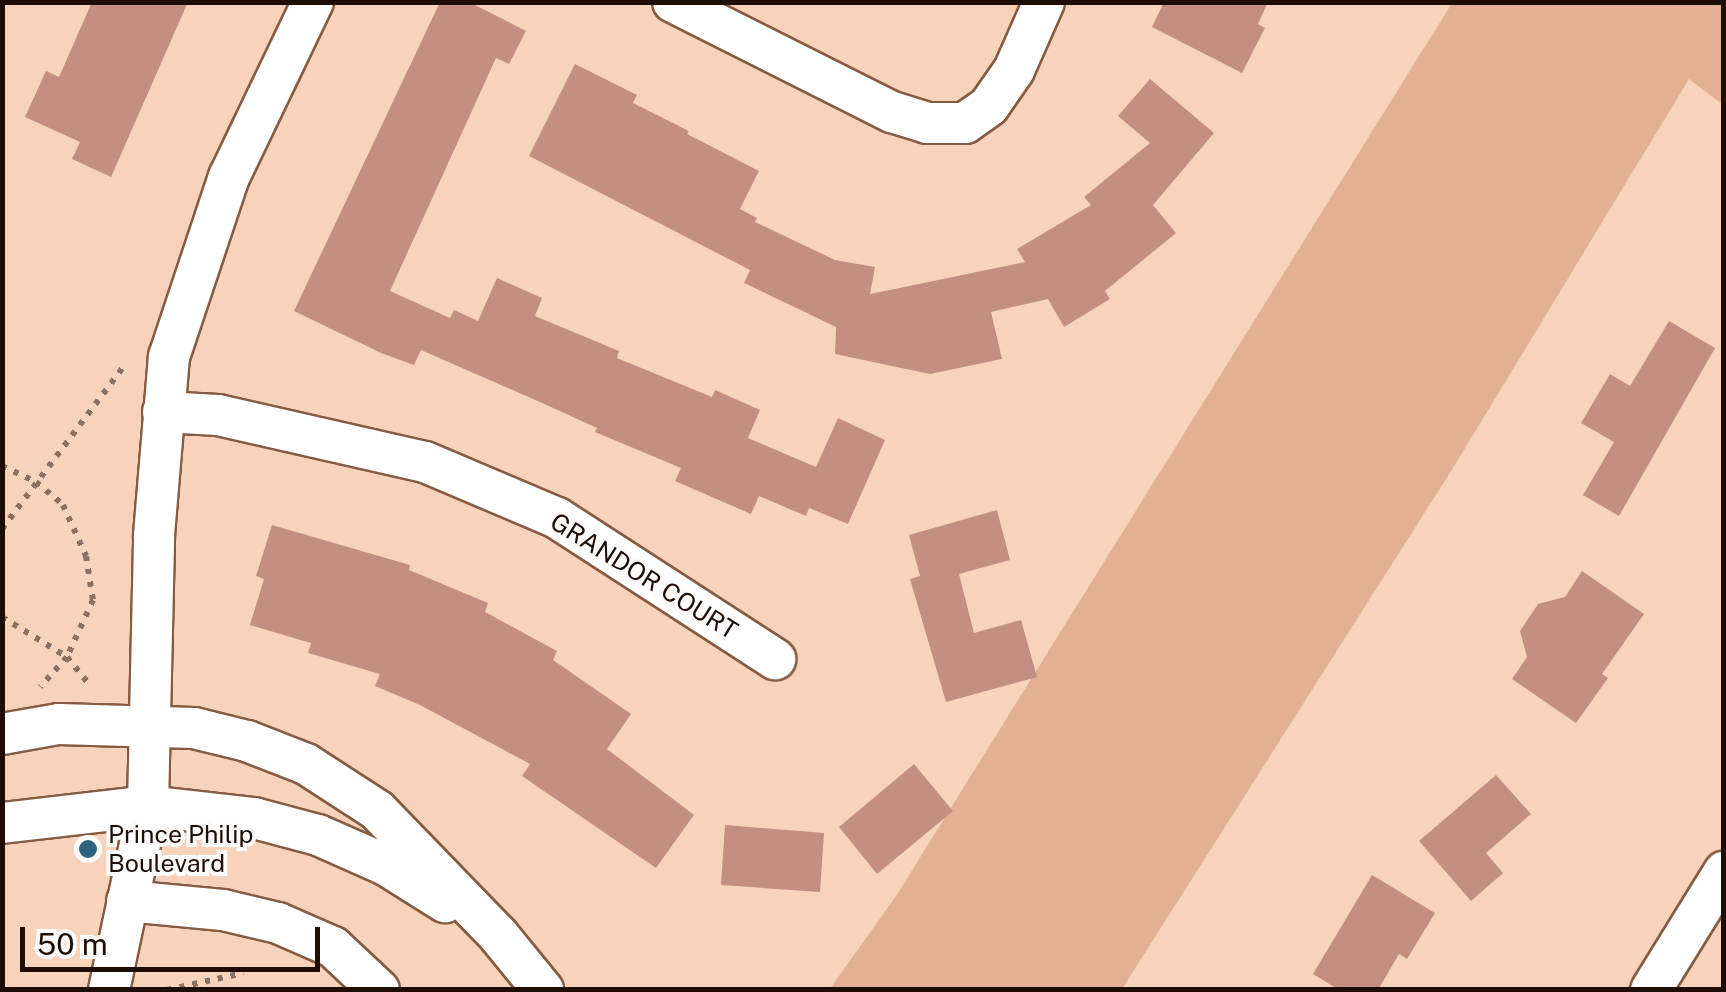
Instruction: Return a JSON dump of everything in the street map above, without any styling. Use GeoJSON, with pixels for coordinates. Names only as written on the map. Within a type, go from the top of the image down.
{"type":"FeatureCollection","features":[{"type":"Feature","properties":{"kind":"street"},"geometry":{"type":"LineString","coordinates":[[104,989],[148,806],[163,412],[169,356],[202,248],[229,177],[314,2]]}},
{"type":"Feature","properties":{"kind":"street"},"geometry":{"type":"LineString","coordinates":[[673,2],[892,112],[927,123],[965,123],[989,106],[1014,70],[1044,2]]}},
{"type":"Feature","properties":{"kind":"street","name":"GRANDOR COURT"},"geometry":{"type":"LineString","coordinates":[[163,412],[218,415],[425,462],[557,518],[775,659]]}},
{"type":"Feature","properties":{"kind":"street"},"geometry":{"type":"LineString","coordinates":[[2,734],[60,724],[194,728],[247,741],[306,764],[377,810],[499,936],[543,990]]}},
{"type":"Feature","properties":{"kind":"street"},"geometry":{"type":"LineString","coordinates":[[2,822],[148,806],[254,818],[318,835],[386,865],[499,936]]}},
{"type":"Feature","properties":{"kind":"street"},"geometry":{"type":"LineString","coordinates":[[1651,990],[1724,872]]}},
{"type":"Feature","properties":{"kind":"street"},"geometry":{"type":"LineString","coordinates":[[127,901],[223,910],[278,924],[333,947],[379,990]]}},
{"type":"Feature","properties":{"kind":"path"},"geometry":{"type":"LineString","coordinates":[[2,528],[123,367]]}},
{"type":"Feature","properties":{"kind":"path"},"geometry":{"type":"LineString","coordinates":[[2,466],[36,482],[63,505],[86,556],[94,600],[67,657],[32,696]]}},
{"type":"Feature","properties":{"kind":"path"},"geometry":{"type":"LineString","coordinates":[[2,575],[2,583]]}},
{"type":"Feature","properties":{"kind":"path"},"geometry":{"type":"LineString","coordinates":[[2,616],[67,657],[91,686]]}},
{"type":"Feature","properties":{"kind":"path"},"geometry":{"type":"LineString","coordinates":[[168,990],[243,972]]}},
{"type":"Feature","properties":{"kind":"shaded area"},"geometry":{"type":"Polygon","coordinates":[[[1452,3],[1723,3],[1723,105],[1689,79],[1453,468],[1122,989],[829,990],[896,896],[1452,3]]]}},
{"type":"Feature","properties":{"kind":"building"},"geometry":{"type":"Polygon","coordinates":[[[92,2],[188,2],[111,177],[72,159],[80,142],[25,117],[46,71],[59,77],[92,2]]]}},
{"type":"Feature","properties":{"kind":"building"},"geometry":{"type":"Polygon","coordinates":[[[440,2],[469,2],[526,31],[509,64],[496,58],[390,291],[450,318],[454,310],[478,321],[497,278],[542,298],[535,316],[619,351],[617,358],[712,397],[715,390],[760,410],[748,438],[816,467],[838,418],[885,440],[848,524],[809,508],[806,516],[759,496],[751,514],[675,481],[681,468],[595,432],[597,428],[540,402],[421,350],[414,365],[381,353],[294,311],[440,2]]]}},
{"type":"Feature","properties":{"kind":"building"},"geometry":{"type":"Polygon","coordinates":[[[1164,2],[1268,2],[1258,24],[1265,28],[1242,73],[1152,27],[1164,2]]]}},
{"type":"Feature","properties":{"kind":"building"},"geometry":{"type":"Polygon","coordinates":[[[575,64],[637,95],[633,103],[759,171],[740,209],[757,218],[755,222],[835,260],[875,267],[870,294],[1025,262],[1017,249],[1091,205],[1084,197],[1150,143],[1118,116],[1150,79],[1214,133],[1153,205],[1176,233],[1105,291],[1110,299],[1064,327],[1048,299],[991,312],[1002,359],[930,374],[835,354],[836,327],[744,283],[750,270],[529,156],[575,64]]]}},
{"type":"Feature","properties":{"kind":"building"},"geometry":{"type":"Polygon","coordinates":[[[1669,321],[1715,348],[1619,516],[1583,495],[1614,442],[1581,423],[1610,374],[1630,386],[1669,321]]]}},
{"type":"Feature","properties":{"kind":"building"},"geometry":{"type":"Polygon","coordinates":[[[997,510],[1010,560],[959,574],[974,633],[1021,620],[1037,677],[946,702],[910,579],[920,576],[909,535],[997,510]]]}},
{"type":"Feature","properties":{"kind":"building"},"geometry":{"type":"Polygon","coordinates":[[[272,525],[410,565],[409,570],[488,603],[485,612],[557,651],[553,660],[631,714],[607,749],[694,815],[656,868],[522,776],[530,764],[420,705],[375,686],[380,674],[308,653],[311,643],[250,625],[264,579],[256,576],[272,525]]]}},
{"type":"Feature","properties":{"kind":"building"},"geometry":{"type":"Polygon","coordinates":[[[1582,571],[1644,614],[1602,674],[1608,678],[1576,723],[1512,679],[1527,657],[1520,631],[1538,604],[1565,597],[1582,571]]]}},
{"type":"Feature","properties":{"kind":"building"},"geometry":{"type":"Polygon","coordinates":[[[914,764],[953,811],[877,874],[839,827],[914,764]]]}},
{"type":"Feature","properties":{"kind":"building"},"geometry":{"type":"Polygon","coordinates":[[[1496,775],[1531,814],[1486,853],[1503,873],[1471,901],[1419,841],[1496,775]]]}},
{"type":"Feature","properties":{"kind":"building"},"geometry":{"type":"Polygon","coordinates":[[[725,825],[824,833],[820,892],[721,885],[725,825]]]}},
{"type":"Feature","properties":{"kind":"building"},"geometry":{"type":"Polygon","coordinates":[[[1372,875],[1435,913],[1407,959],[1399,954],[1378,990],[1339,990],[1313,974],[1372,875]]]}},
{"type":"Feature","properties":{"kind":"place","name":"Prince Philip Boulevard"},"geometry":{"type":"Point","coordinates":[88,849]}}]}
